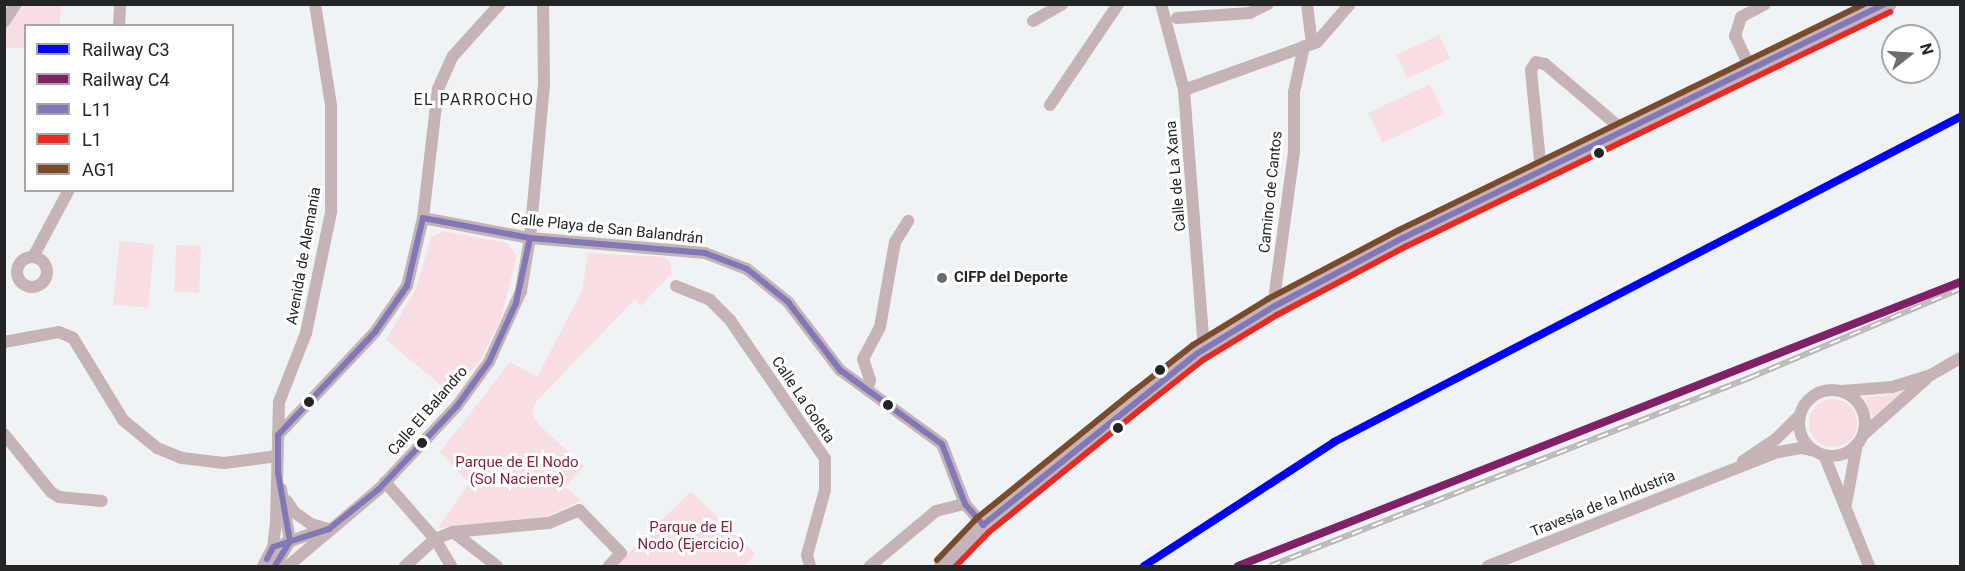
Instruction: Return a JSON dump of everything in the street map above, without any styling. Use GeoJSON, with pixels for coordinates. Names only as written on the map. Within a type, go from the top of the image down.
{"type":"FeatureCollection","features":[{"type":"Feature","properties":{"kind":"main road"},"geometry":{"type":"LineString","coordinates":[[944,567],[982,525],[1204,349],[1273,307],[1541,171],[1886,4]]}},
{"type":"Feature","properties":{"kind":"street"},"geometry":{"type":"LineString","coordinates":[[4,8],[10,4]]}},
{"type":"Feature","properties":{"kind":"street"},"geometry":{"type":"LineString","coordinates":[[4,22],[16,4]]}},
{"type":"Feature","properties":{"kind":"street"},"geometry":{"type":"LineString","coordinates":[[119,24],[120,4]]}},
{"type":"Feature","properties":{"kind":"street","name":"Avenida de Alemania"},"geometry":{"type":"LineString","coordinates":[[263,567],[273,547],[278,473],[279,402],[306,333],[332,203],[331,105],[315,4]]}},
{"type":"Feature","properties":{"kind":"street"},"geometry":{"type":"LineString","coordinates":[[278,435],[375,332],[407,286],[423,218],[438,89],[453,56],[500,4]]}},
{"type":"Feature","properties":{"kind":"street","name":"Calle El Balandro"},"geometry":{"type":"LineString","coordinates":[[288,567],[385,482],[457,406],[489,362],[521,291],[530,238],[544,83],[543,4]]}},
{"type":"Feature","properties":{"kind":"street"},"geometry":{"type":"LineString","coordinates":[[1033,21],[1062,4]]}},
{"type":"Feature","properties":{"kind":"street"},"geometry":{"type":"LineString","coordinates":[[1050,105],[1118,4]]}},
{"type":"Feature","properties":{"kind":"street","name":"Calle de La Xana"},"geometry":{"type":"LineString","coordinates":[[1161,4],[1184,90],[1204,349]]}},
{"type":"Feature","properties":{"kind":"street"},"geometry":{"type":"LineString","coordinates":[[1177,18],[1250,13],[1268,4]]}},
{"type":"Feature","properties":{"kind":"street"},"geometry":{"type":"LineString","coordinates":[[1307,4],[1308,45]]}},
{"type":"Feature","properties":{"kind":"street"},"geometry":{"type":"LineString","coordinates":[[1184,90],[1308,45],[1350,4]]}},
{"type":"Feature","properties":{"kind":"street"},"geometry":{"type":"LineString","coordinates":[[1751,70],[1735,36],[1741,17],[1765,4]]}},
{"type":"Feature","properties":{"kind":"street","name":"Camino de Cantos"},"geometry":{"type":"LineString","coordinates":[[1273,307],[1294,151],[1294,92],[1308,45]]}},
{"type":"Feature","properties":{"kind":"street"},"geometry":{"type":"LineString","coordinates":[[1541,171],[1531,70],[1536,62],[1545,64],[1624,131]]}},
{"type":"Feature","properties":{"kind":"street"},"geometry":{"type":"LineString","coordinates":[[33,257],[68,192]]}},
{"type":"Feature","properties":{"kind":"street","name":"Calle Playa de San Balandrán"},"geometry":{"type":"LineString","coordinates":[[423,218],[530,238],[705,253],[747,269],[788,302],[840,370],[942,444],[965,504],[982,525]]}},
{"type":"Feature","properties":{"kind":"street"},"geometry":{"type":"LineString","coordinates":[[867,390],[870,380],[863,359],[880,327],[895,242],[908,221]]}},
{"type":"Feature","properties":{"kind":"street","name":"Calle La Goleta"},"geometry":{"type":"LineString","coordinates":[[676,286],[710,300],[730,320],[825,459],[825,490],[807,555],[810,567]]}},
{"type":"Feature","properties":{"kind":"street"},"geometry":{"type":"LineString","coordinates":[[4,342],[59,332],[73,338],[123,420],[157,448],[182,458],[224,463],[278,456]]}},
{"type":"Feature","properties":{"kind":"street","name":"Travesía de la Industria"},"geometry":{"type":"LineString","coordinates":[[1488,567],[1730,470],[1791,449],[1838,455],[1860,440],[1929,376],[1960,358]]}},
{"type":"Feature","properties":{"kind":"street","name":"Travesía de la Industria"},"geometry":{"type":"LineString","coordinates":[[1730,470],[1776,440],[1800,415],[1804,405],[1820,392],[1879,389],[1929,376]]}},
{"type":"Feature","properties":{"kind":"street"},"geometry":{"type":"LineString","coordinates":[[1840,391],[1858,403],[1865,424],[1846,504]]}},
{"type":"Feature","properties":{"kind":"street"},"geometry":{"type":"LineString","coordinates":[[279,402],[289,409],[302,408]]}},
{"type":"Feature","properties":{"kind":"street"},"geometry":{"type":"LineString","coordinates":[[1800,415],[1802,435],[1820,453],[1846,504],[1869,567]]}},
{"type":"Feature","properties":{"kind":"street"},"geometry":{"type":"LineString","coordinates":[[4,434],[51,492],[59,497],[102,501]]}},
{"type":"Feature","properties":{"kind":"street","name":"Avenida de Alemania"},"geometry":{"type":"LineString","coordinates":[[278,473],[290,541]]}},
{"type":"Feature","properties":{"kind":"street"},"geometry":{"type":"LineString","coordinates":[[385,482],[435,539],[452,567]]}},
{"type":"Feature","properties":{"kind":"street"},"geometry":{"type":"LineString","coordinates":[[283,495],[294,512],[311,524],[329,529]]}},
{"type":"Feature","properties":{"kind":"street"},"geometry":{"type":"LineString","coordinates":[[870,567],[936,511],[965,504]]}},
{"type":"Feature","properties":{"kind":"street"},"geometry":{"type":"LineString","coordinates":[[405,567],[435,539],[453,532],[549,523],[579,510],[621,554],[609,567]]}},
{"type":"Feature","properties":{"kind":"street","name":"Calle El Balandro"},"geometry":{"type":"LineString","coordinates":[[273,547],[329,529]]}},
{"type":"Feature","properties":{"kind":"street"},"geometry":{"type":"LineString","coordinates":[[453,532],[497,567]]}},
{"type":"Feature","properties":{"kind":"street"},"geometry":{"type":"LineString","coordinates":[[275,567],[290,541]]}},
{"type":"Feature","properties":{"kind":"green space"},"geometry":{"type":"Polygon","coordinates":[[[25,5],[61,5],[60,24],[24,24],[24,48],[5,48],[4,31],[25,5]]]}},
{"type":"Feature","properties":{"kind":"green space"},"geometry":{"type":"Polygon","coordinates":[[[1439,35],[1450,59],[1407,78],[1396,55],[1439,35]]]}},
{"type":"Feature","properties":{"kind":"green space"},"geometry":{"type":"Polygon","coordinates":[[[1430,84],[1444,114],[1382,143],[1368,113],[1430,84]]]}},
{"type":"Feature","properties":{"kind":"green space"},"geometry":{"type":"Polygon","coordinates":[[[444,231],[506,243],[517,256],[500,321],[481,359],[453,395],[386,340],[416,288],[431,237],[444,231]]]}},
{"type":"Feature","properties":{"kind":"green space"},"geometry":{"type":"Polygon","coordinates":[[[119,241],[154,244],[148,308],[113,305],[119,241]]]}},
{"type":"Feature","properties":{"kind":"green space"},"geometry":{"type":"Polygon","coordinates":[[[176,245],[201,246],[199,293],[174,292],[176,245]]]}},
{"type":"Feature","properties":{"kind":"green space","name":"Parque de El Nodo (Sol Naciente)"},"geometry":{"type":"Polygon","coordinates":[[[588,253],[665,257],[671,265],[671,274],[641,306],[635,299],[535,403],[532,414],[539,425],[584,466],[565,487],[581,500],[544,518],[438,528],[469,483],[440,452],[510,362],[537,377],[582,291],[588,253]]]}},
{"type":"Feature","properties":{"kind":"green space"},"geometry":{"type":"Polygon","coordinates":[[[1909,386],[1874,420],[1864,397],[1887,395],[1909,386]]]}},
{"type":"Feature","properties":{"kind":"green space"},"geometry":{"type":"Polygon","coordinates":[[[1833,399],[1850,406],[1857,423],[1850,440],[1833,447],[1816,440],[1809,423],[1816,406],[1833,399]]]}},
{"type":"Feature","properties":{"kind":"green space","name":"Parque de El Nodo (Ejercicio)"},"geometry":{"type":"Polygon","coordinates":[[[691,491],[755,554],[745,566],[615,566],[691,491]]]}},
{"type":"Feature","properties":{"kind":"railway"},"geometry":{"type":"LineString","coordinates":[[1270,566],[1749,378],[1960,289]]}},
{"type":"Feature","properties":{"kind":"rail line","name":"C3"},"geometry":{"type":"LineString","coordinates":[[1144,566],[1334,442],[1960,117]]}},
{"type":"Feature","properties":{"kind":"rail line","name":"C4"},"geometry":{"type":"LineString","coordinates":[[1238,566],[1960,282]]}},
{"type":"Feature","properties":{"kind":"transit line","name":"AG1"},"geometry":{"type":"LineString","coordinates":[[937,560],[977,518],[1134,391],[1193,345],[1268,299],[1399,230],[1864,4]]}},
{"type":"Feature","properties":{"kind":"transit line","name":"L11"},"geometry":{"type":"LineString","coordinates":[[983,525],[1198,353],[1273,307],[1403,238],[1885,4]]}},
{"type":"Feature","properties":{"kind":"transit line","name":"L1"},"geometry":{"type":"LineString","coordinates":[[956,566],[989,532],[1203,360],[1277,315],[1407,246],[1890,12]]}},
{"type":"Feature","properties":{"kind":"transit line","name":"L11"},"geometry":{"type":"LineString","coordinates":[[275,566],[290,541],[278,473],[278,435],[375,332],[407,286],[423,218],[530,238],[705,253],[747,269],[788,302],[840,370],[942,444],[965,504],[983,525]]}},
{"type":"Feature","properties":{"kind":"transit line","name":"L11"},"geometry":{"type":"LineString","coordinates":[[267,559],[273,547],[329,529],[379,489],[457,406],[489,362],[516,303],[530,238]]}},
{"type":"Feature","properties":{"kind":"place","name":"CIFP del Deporte"},"geometry":{"type":"Point","coordinates":[942,278]}},
{"type":"Feature","properties":{"kind":"district","name":"EL PARROCHO"},"geometry":{"type":"Point","coordinates":[474,100]}}]}
